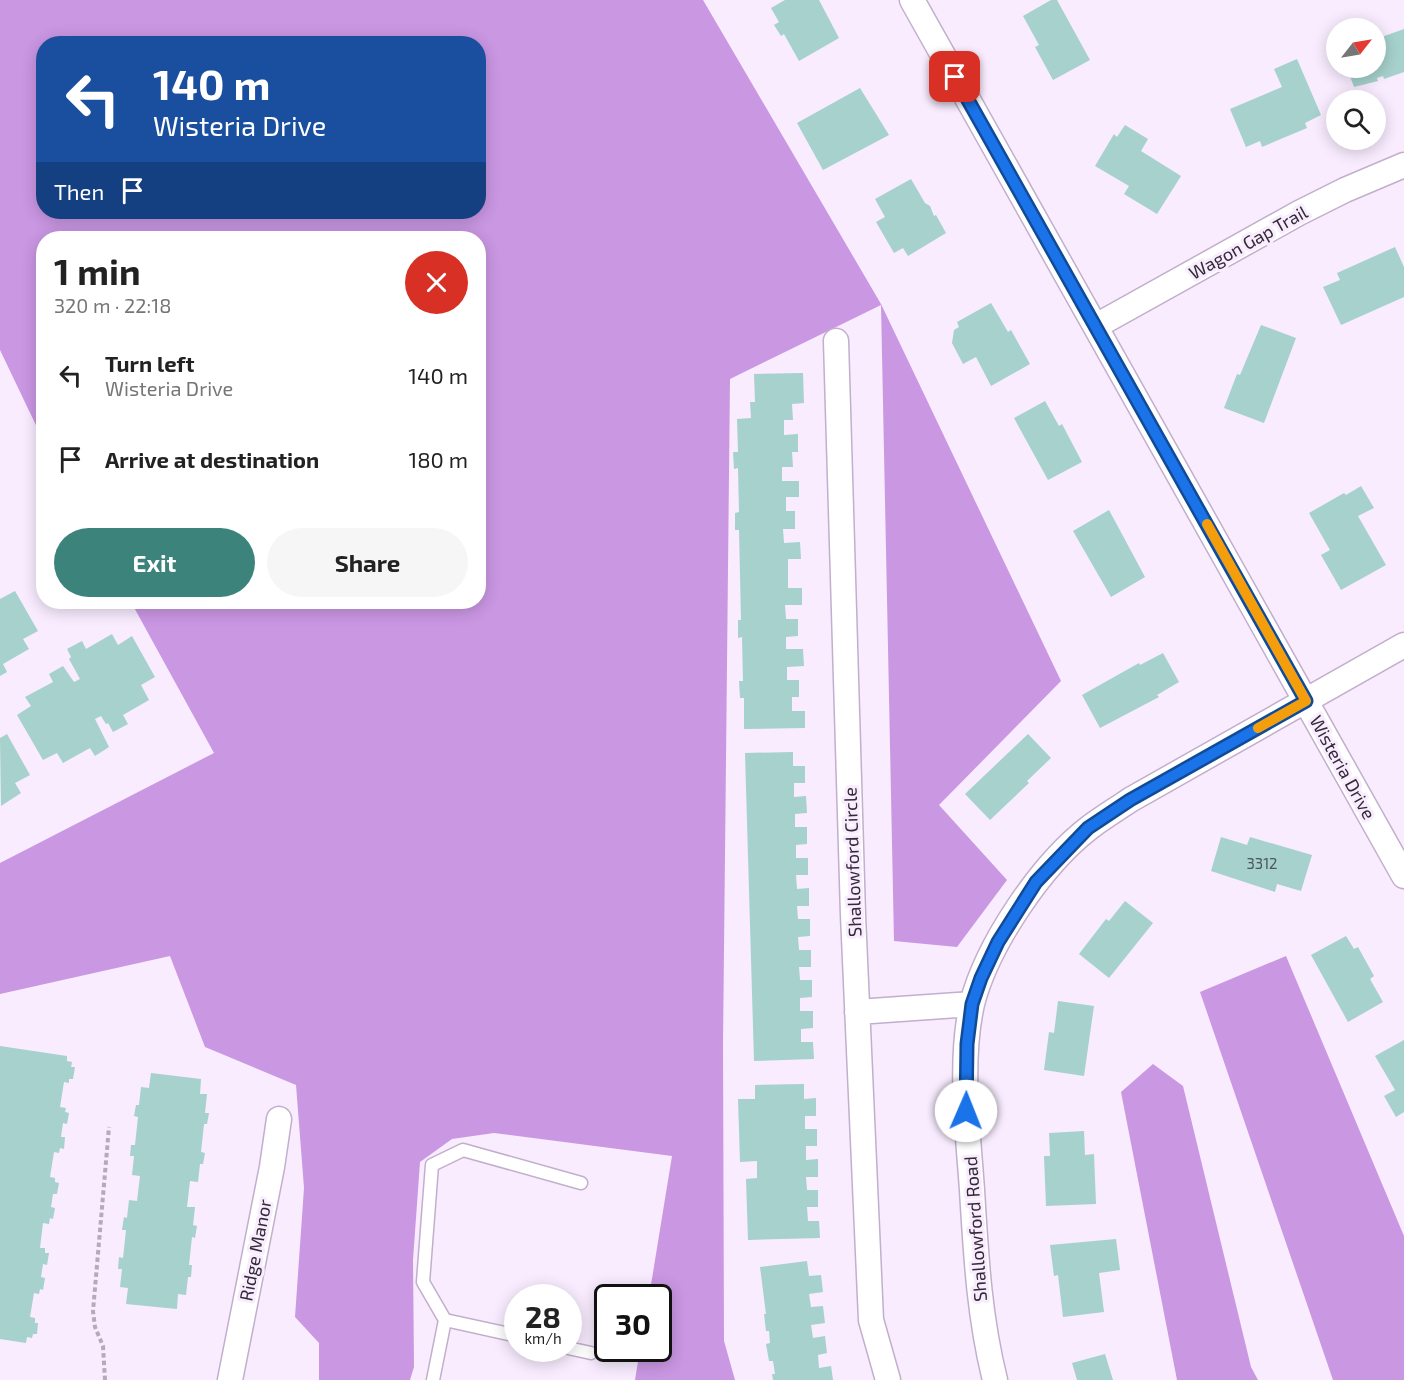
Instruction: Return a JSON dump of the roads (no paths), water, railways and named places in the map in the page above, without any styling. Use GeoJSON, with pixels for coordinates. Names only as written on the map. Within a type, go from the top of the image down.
{"type":"FeatureCollection","features":[{"type":"Feature","properties":{"kind":"street","name":"Wisteria Drive"},"geometry":{"type":"LineString","coordinates":[[912,0],[1404,876]]}},
{"type":"Feature","properties":{"kind":"street","name":"Wagon Gap Trail"},"geometry":{"type":"LineString","coordinates":[[1096,327],[1299,213],[1404,165]]}},
{"type":"Feature","properties":{"kind":"street","name":"Shallowford Circle"},"geometry":{"type":"LineString","coordinates":[[836,341],[858,1012],[871,1320],[888,1380]]}},
{"type":"Feature","properties":{"kind":"street","name":"Shallowford Road"},"geometry":{"type":"LineString","coordinates":[[995,1380],[980,1305],[966,1111],[967,1044],[972,1004],[998,942],[1036,882],[1088,828],[1130,800],[1404,645]]}},
{"type":"Feature","properties":{"kind":"street"},"geometry":{"type":"LineString","coordinates":[[858,1012],[972,1004]]}},
{"type":"Feature","properties":{"kind":"street","name":"Ridge Manor"},"geometry":{"type":"LineString","coordinates":[[230,1380],[279,1119]]}},
{"type":"Feature","properties":{"kind":"lane"},"geometry":{"type":"LineString","coordinates":[[433,1380],[445,1320],[423,1282],[432,1165],[463,1150],[581,1183]]}},
{"type":"Feature","properties":{"kind":"lane"},"geometry":{"type":"LineString","coordinates":[[445,1320],[504,1333]]}},
{"type":"Feature","properties":{"kind":"lane"},"geometry":{"type":"LineString","coordinates":[[582,1351],[591,1353]]}}]}
